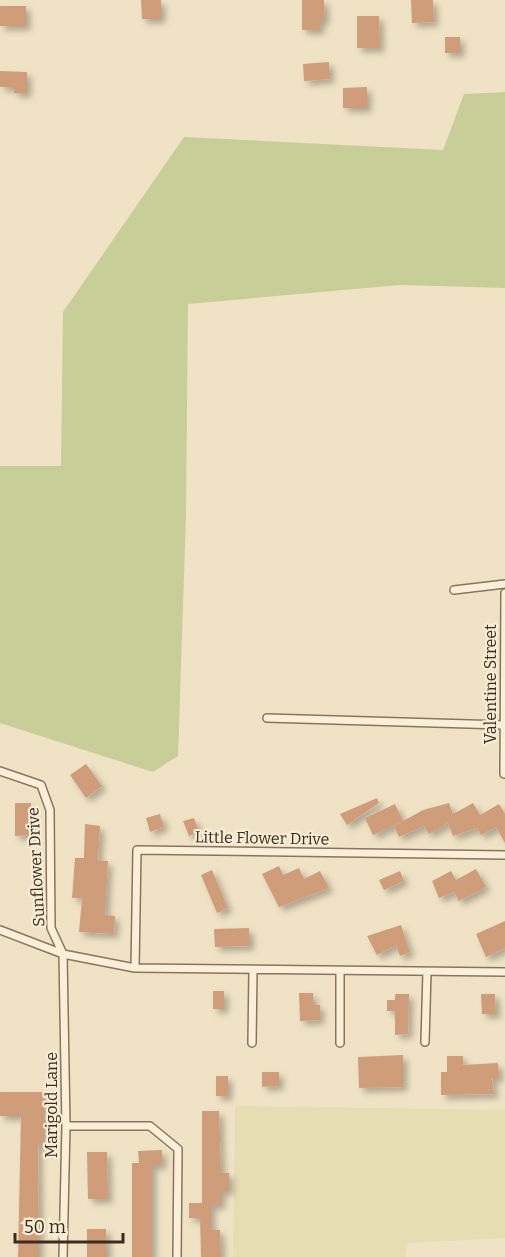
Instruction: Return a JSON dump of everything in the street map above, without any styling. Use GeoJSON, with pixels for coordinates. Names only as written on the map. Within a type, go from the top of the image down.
{"type":"FeatureCollection","features":[{"type":"Feature","properties":{"kind":"lane"},"geometry":{"type":"LineString","coordinates":[[454,590],[505,584]]}},
{"type":"Feature","properties":{"kind":"lane","name":"Valentine Street"},"geometry":{"type":"LineString","coordinates":[[504,774],[505,593]]}},
{"type":"Feature","properties":{"kind":"lane"},"geometry":{"type":"LineString","coordinates":[[267,718],[503,725]]}},
{"type":"Feature","properties":{"kind":"lane","name":"Sunflower Drive"},"geometry":{"type":"LineString","coordinates":[[0,771],[41,785],[50,810],[51,928],[63,954]]}},
{"type":"Feature","properties":{"kind":"lane","name":"Little Flower Drive"},"geometry":{"type":"LineString","coordinates":[[135,968],[137,850],[505,855]]}},
{"type":"Feature","properties":{"kind":"lane"},"geometry":{"type":"LineString","coordinates":[[0,930],[63,954],[135,968],[505,972]]}},
{"type":"Feature","properties":{"kind":"lane","name":"Marigold Lane"},"geometry":{"type":"LineString","coordinates":[[63,954],[66,1126],[63,1257]]}},
{"type":"Feature","properties":{"kind":"lane"},"geometry":{"type":"LineString","coordinates":[[252,1043],[253,970]]}},
{"type":"Feature","properties":{"kind":"lane"},"geometry":{"type":"LineString","coordinates":[[340,972],[340,1043]]}},
{"type":"Feature","properties":{"kind":"lane"},"geometry":{"type":"LineString","coordinates":[[425,1042],[426,972]]}},
{"type":"Feature","properties":{"kind":"lane"},"geometry":{"type":"LineString","coordinates":[[66,1126],[150,1126],[178,1149],[177,1257]]}},
{"type":"Feature","properties":{"kind":"shaded area"},"geometry":{"type":"Polygon","coordinates":[[[235,1106],[505,1110],[505,1238],[407,1243],[405,1257],[233,1257],[235,1106]]]}},
{"type":"Feature","properties":{"kind":"green space"},"geometry":{"type":"Polygon","coordinates":[[[505,92],[505,288],[400,285],[188,304],[186,515],[178,756],[153,772],[0,723],[0,466],[61,466],[63,312],[184,137],[443,150],[464,94],[505,92]]]}},
{"type":"Feature","properties":{"kind":"building"},"geometry":{"type":"Polygon","coordinates":[[[141,0],[161,0],[161,19],[142,19],[141,0]]]}},
{"type":"Feature","properties":{"kind":"building"},"geometry":{"type":"Polygon","coordinates":[[[302,0],[324,0],[325,20],[320,20],[320,30],[302,30],[302,0]]]}},
{"type":"Feature","properties":{"kind":"building"},"geometry":{"type":"Polygon","coordinates":[[[411,0],[433,0],[434,22],[412,23],[411,0]]]}},
{"type":"Feature","properties":{"kind":"building"},"geometry":{"type":"Polygon","coordinates":[[[0,6],[26,6],[26,26],[0,26],[0,6]]]}},
{"type":"Feature","properties":{"kind":"building"},"geometry":{"type":"Polygon","coordinates":[[[357,16],[379,16],[380,48],[357,48],[357,16]]]}},
{"type":"Feature","properties":{"kind":"building"},"geometry":{"type":"Polygon","coordinates":[[[445,37],[460,37],[460,53],[445,53],[445,37]]]}},
{"type":"Feature","properties":{"kind":"building"},"geometry":{"type":"Polygon","coordinates":[[[329,62],[330,79],[304,81],[303,64],[329,62]]]}},
{"type":"Feature","properties":{"kind":"building"},"geometry":{"type":"Polygon","coordinates":[[[0,71],[27,72],[27,93],[14,93],[14,87],[0,87],[0,71]]]}},
{"type":"Feature","properties":{"kind":"building"},"geometry":{"type":"Polygon","coordinates":[[[367,87],[367,108],[343,108],[343,88],[367,87]]]}},
{"type":"Feature","properties":{"kind":"building"},"geometry":{"type":"Polygon","coordinates":[[[86,764],[102,786],[86,798],[70,775],[86,764]]]}},
{"type":"Feature","properties":{"kind":"building"},"geometry":{"type":"Polygon","coordinates":[[[377,798],[379,803],[347,825],[340,814],[377,798]]]}},
{"type":"Feature","properties":{"kind":"building"},"geometry":{"type":"Polygon","coordinates":[[[15,803],[31,803],[32,835],[15,836],[15,803]]]}},
{"type":"Feature","properties":{"kind":"building"},"geometry":{"type":"Polygon","coordinates":[[[449,803],[453,814],[473,803],[480,815],[499,804],[505,814],[505,843],[496,827],[481,835],[477,828],[453,836],[448,823],[429,834],[424,826],[399,837],[394,826],[423,810],[449,803]]]}},
{"type":"Feature","properties":{"kind":"building"},"geometry":{"type":"Polygon","coordinates":[[[395,804],[403,821],[373,835],[365,818],[395,804]]]}},
{"type":"Feature","properties":{"kind":"building"},"geometry":{"type":"Polygon","coordinates":[[[160,814],[164,827],[150,832],[146,818],[160,814]]]}},
{"type":"Feature","properties":{"kind":"building"},"geometry":{"type":"Polygon","coordinates":[[[194,818],[199,832],[189,836],[183,821],[194,818]]]}},
{"type":"Feature","properties":{"kind":"building"},"geometry":{"type":"Polygon","coordinates":[[[85,824],[100,826],[98,861],[108,861],[105,915],[115,916],[114,934],[79,932],[82,898],[72,898],[75,858],[84,858],[85,824]]]}},
{"type":"Feature","properties":{"kind":"building"},"geometry":{"type":"Polygon","coordinates":[[[279,866],[283,875],[299,868],[304,879],[320,871],[329,888],[279,907],[262,874],[279,866]]]}},
{"type":"Feature","properties":{"kind":"building"},"geometry":{"type":"Polygon","coordinates":[[[476,869],[486,887],[459,901],[454,892],[439,898],[432,881],[451,871],[456,880],[476,869]]]}},
{"type":"Feature","properties":{"kind":"building"},"geometry":{"type":"Polygon","coordinates":[[[212,870],[228,908],[217,913],[201,875],[212,870]]]}},
{"type":"Feature","properties":{"kind":"building"},"geometry":{"type":"Polygon","coordinates":[[[400,871],[404,881],[384,890],[379,880],[400,871]]]}},
{"type":"Feature","properties":{"kind":"building"},"geometry":{"type":"Polygon","coordinates":[[[505,921],[505,948],[486,957],[476,934],[505,921]]]}},
{"type":"Feature","properties":{"kind":"building"},"geometry":{"type":"Polygon","coordinates":[[[401,925],[410,952],[400,956],[396,945],[377,955],[367,936],[401,925]]]}},
{"type":"Feature","properties":{"kind":"building"},"geometry":{"type":"Polygon","coordinates":[[[249,928],[250,946],[215,947],[214,929],[249,928]]]}},
{"type":"Feature","properties":{"kind":"building"},"geometry":{"type":"Polygon","coordinates":[[[213,991],[224,991],[224,1009],[213,1009],[213,991]]]}},
{"type":"Feature","properties":{"kind":"building"},"geometry":{"type":"Polygon","coordinates":[[[299,993],[313,993],[313,1005],[320,1005],[320,1020],[300,1021],[299,993]]]}},
{"type":"Feature","properties":{"kind":"building"},"geometry":{"type":"Polygon","coordinates":[[[395,994],[409,994],[408,1034],[395,1035],[395,1011],[387,1011],[387,1000],[395,1000],[395,994]]]}},
{"type":"Feature","properties":{"kind":"building"},"geometry":{"type":"Polygon","coordinates":[[[481,994],[495,994],[496,1014],[482,1014],[481,994]]]}},
{"type":"Feature","properties":{"kind":"building"},"geometry":{"type":"Polygon","coordinates":[[[403,1055],[403,1087],[359,1088],[358,1057],[403,1055]]]}},
{"type":"Feature","properties":{"kind":"building"},"geometry":{"type":"Polygon","coordinates":[[[447,1056],[463,1056],[463,1065],[498,1063],[499,1078],[492,1078],[494,1094],[441,1095],[441,1072],[447,1072],[447,1056]]]}},
{"type":"Feature","properties":{"kind":"building"},"geometry":{"type":"Polygon","coordinates":[[[262,1072],[279,1072],[279,1086],[262,1087],[262,1072]]]}},
{"type":"Feature","properties":{"kind":"building"},"geometry":{"type":"Polygon","coordinates":[[[216,1076],[228,1076],[228,1096],[216,1096],[216,1076]]]}},
{"type":"Feature","properties":{"kind":"building"},"geometry":{"type":"Polygon","coordinates":[[[0,1092],[44,1092],[44,1144],[38,1144],[39,1257],[18,1257],[21,1116],[0,1116],[0,1092]]]}},
{"type":"Feature","properties":{"kind":"building"},"geometry":{"type":"Polygon","coordinates":[[[202,1111],[219,1111],[221,1173],[229,1173],[229,1191],[221,1191],[221,1205],[211,1205],[211,1230],[220,1230],[221,1257],[201,1257],[200,1218],[189,1218],[189,1203],[202,1203],[202,1111]]]}},
{"type":"Feature","properties":{"kind":"building"},"geometry":{"type":"Polygon","coordinates":[[[162,1150],[162,1165],[152,1165],[152,1257],[132,1257],[132,1163],[139,1163],[138,1151],[162,1150]]]}},
{"type":"Feature","properties":{"kind":"building"},"geometry":{"type":"Polygon","coordinates":[[[87,1152],[107,1152],[108,1199],[88,1199],[87,1152]]]}},
{"type":"Feature","properties":{"kind":"building"},"geometry":{"type":"Polygon","coordinates":[[[87,1229],[106,1229],[107,1257],[87,1257],[87,1229]]]}}]}
